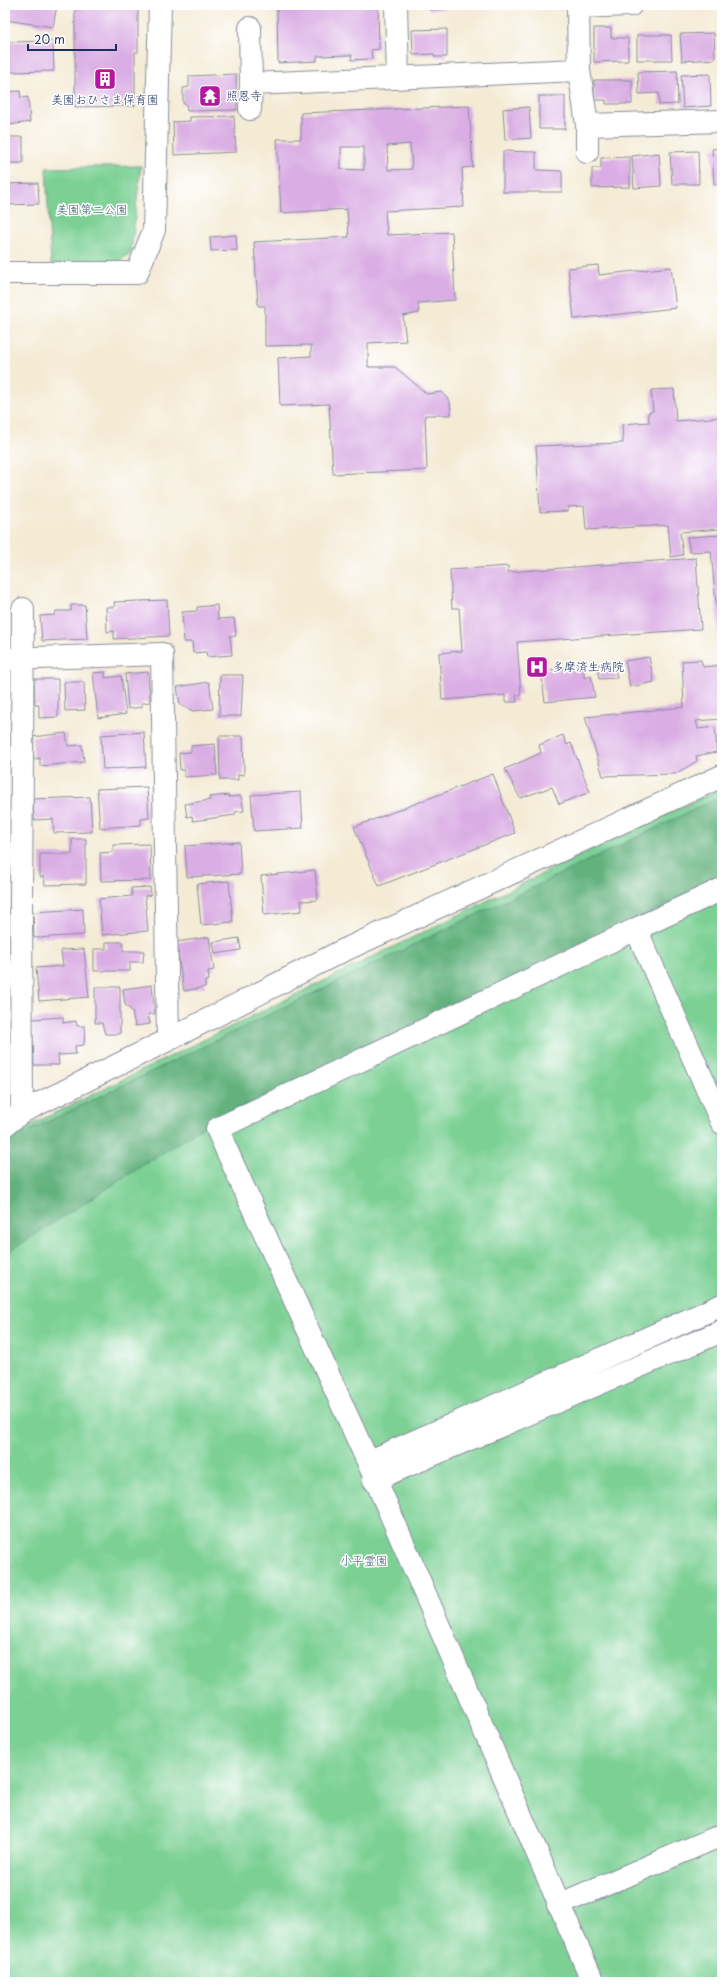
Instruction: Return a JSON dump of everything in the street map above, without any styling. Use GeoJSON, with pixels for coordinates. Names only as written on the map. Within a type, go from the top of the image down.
{"type":"FeatureCollection","features":[{"type":"Feature","properties":{"kind":"street"},"geometry":{"type":"LineString","coordinates":[[5,273],[137,273],[154,230],[160,5]]}},
{"type":"Feature","properties":{"kind":"street"},"geometry":{"type":"LineString","coordinates":[[396,5],[398,78]]}},
{"type":"Feature","properties":{"kind":"street"},"geometry":{"type":"LineString","coordinates":[[588,152],[587,125],[579,70],[578,7],[631,5]]}},
{"type":"Feature","properties":{"kind":"street"},"geometry":{"type":"LineString","coordinates":[[250,28],[250,109]]}},
{"type":"Feature","properties":{"kind":"street"},"geometry":{"type":"LineString","coordinates":[[251,84],[579,70]]}},
{"type":"Feature","properties":{"kind":"street"},"geometry":{"type":"LineString","coordinates":[[587,125],[722,121]]}},
{"type":"Feature","properties":{"kind":"street"},"geometry":{"type":"LineString","coordinates":[[22,1112],[13,902],[14,659],[23,609]]}},
{"type":"Feature","properties":{"kind":"street"},"geometry":{"type":"LineString","coordinates":[[14,659],[162,654],[168,1040]]}},
{"type":"Feature","properties":{"kind":"street"},"geometry":{"type":"LineString","coordinates":[[5,1125],[22,1112],[168,1040],[338,953],[722,776]]}},
{"type":"Feature","properties":{"kind":"street"},"geometry":{"type":"LineString","coordinates":[[593,1982],[558,1905],[371,1471],[217,1129],[722,889]]}},
{"type":"Feature","properties":{"kind":"street"},"geometry":{"type":"LineString","coordinates":[[636,929],[722,1123]]}},
{"type":"Feature","properties":{"kind":"street"},"geometry":{"type":"LineString","coordinates":[[371,1471],[722,1305]]}},
{"type":"Feature","properties":{"kind":"street"},"geometry":{"type":"LineString","coordinates":[[371,1471],[722,1331]]}},
{"type":"Feature","properties":{"kind":"street"},"geometry":{"type":"LineString","coordinates":[[558,1905],[722,1835]]}},
{"type":"Feature","properties":{"kind":"green space","name":"美園第二公園"},"geometry":{"type":"Polygon","coordinates":[[[141,166],[131,252],[120,261],[51,264],[46,168],[141,166]]]}},
{"type":"Feature","properties":{"kind":"green space","name":"小平霊園"},"geometry":{"type":"Polygon","coordinates":[[[722,788],[722,1982],[5,1982],[5,1140],[14,1133],[619,836],[722,788]]]}},
{"type":"Feature","properties":{"kind":"green space"},"geometry":{"type":"Polygon","coordinates":[[[722,796],[722,879],[215,1119],[5,1254],[5,1147],[20,1135],[722,796]]]}},
{"type":"Feature","properties":{"kind":"building"},"geometry":{"type":"Polygon","coordinates":[[[5,5],[57,5],[53,27],[5,20],[5,5]]]}},
{"type":"Feature","properties":{"kind":"building","name":"美園おひさま保育園"},"geometry":{"type":"Polygon","coordinates":[[[75,5],[138,5],[138,52],[135,52],[135,106],[75,107],[75,5]]]}},
{"type":"Feature","properties":{"kind":"building"},"geometry":{"type":"Polygon","coordinates":[[[277,5],[378,5],[379,49],[371,50],[372,59],[351,60],[352,55],[317,56],[317,61],[278,63],[277,5]]]}},
{"type":"Feature","properties":{"kind":"building"},"geometry":{"type":"Polygon","coordinates":[[[429,5],[444,5],[444,9],[429,10],[429,5]]]}},
{"type":"Feature","properties":{"kind":"building"},"geometry":{"type":"Polygon","coordinates":[[[720,24],[722,24],[722,51],[721,51],[720,24]]]}},
{"type":"Feature","properties":{"kind":"building"},"geometry":{"type":"Polygon","coordinates":[[[594,28],[611,28],[611,38],[628,38],[628,61],[594,62],[594,28]]]}},
{"type":"Feature","properties":{"kind":"building"},"geometry":{"type":"Polygon","coordinates":[[[447,29],[447,57],[435,57],[434,54],[413,55],[412,30],[447,29]]]}},
{"type":"Feature","properties":{"kind":"building"},"geometry":{"type":"Polygon","coordinates":[[[714,33],[715,59],[682,61],[680,34],[714,33]]]}},
{"type":"Feature","properties":{"kind":"building"},"geometry":{"type":"Polygon","coordinates":[[[637,35],[671,35],[672,60],[637,60],[637,35]]]}},
{"type":"Feature","properties":{"kind":"building"},"geometry":{"type":"Polygon","coordinates":[[[53,41],[54,71],[9,72],[9,42],[53,41]]]}},
{"type":"Feature","properties":{"kind":"building"},"geometry":{"type":"Polygon","coordinates":[[[677,71],[678,104],[659,105],[659,93],[639,94],[638,72],[677,71]]]}},
{"type":"Feature","properties":{"kind":"building","name":"照恩寺"},"geometry":{"type":"Polygon","coordinates":[[[236,74],[237,110],[187,111],[186,104],[183,104],[183,88],[189,87],[189,76],[236,74]]]}},
{"type":"Feature","properties":{"kind":"building"},"geometry":{"type":"Polygon","coordinates":[[[710,74],[711,106],[683,108],[681,75],[710,74]]]}},
{"type":"Feature","properties":{"kind":"building"},"geometry":{"type":"Polygon","coordinates":[[[594,80],[632,80],[632,104],[606,104],[606,100],[594,100],[594,80]]]}},
{"type":"Feature","properties":{"kind":"building"},"geometry":{"type":"Polygon","coordinates":[[[20,91],[21,98],[28,97],[30,122],[9,125],[8,115],[5,115],[5,92],[20,91]]]}},
{"type":"Feature","properties":{"kind":"building"},"geometry":{"type":"Polygon","coordinates":[[[539,96],[565,96],[565,129],[539,129],[539,96]]]}},
{"type":"Feature","properties":{"kind":"building"},"geometry":{"type":"Polygon","coordinates":[[[469,106],[473,167],[462,168],[464,207],[385,211],[387,235],[452,232],[455,300],[418,303],[419,313],[403,316],[406,341],[368,343],[368,367],[395,367],[427,394],[442,392],[450,402],[451,415],[425,415],[427,470],[333,474],[329,404],[280,406],[278,358],[311,356],[311,345],[265,346],[265,306],[258,306],[254,242],[349,237],[347,209],[281,213],[277,139],[301,139],[301,113],[469,106]],[[410,144],[387,146],[388,170],[412,169],[410,144]],[[341,147],[341,169],[364,170],[364,147],[341,147]]]}},
{"type":"Feature","properties":{"kind":"building"},"geometry":{"type":"Polygon","coordinates":[[[529,107],[531,138],[505,140],[503,109],[529,107]]]}},
{"type":"Feature","properties":{"kind":"building"},"geometry":{"type":"Polygon","coordinates":[[[234,116],[236,152],[174,155],[173,122],[190,121],[190,117],[234,116]]]}},
{"type":"Feature","properties":{"kind":"building"},"geometry":{"type":"Polygon","coordinates":[[[5,131],[8,131],[7,137],[23,137],[23,163],[5,163],[5,131]]]}},
{"type":"Feature","properties":{"kind":"building"},"geometry":{"type":"Polygon","coordinates":[[[722,148],[722,184],[714,184],[712,149],[722,148]]]}},
{"type":"Feature","properties":{"kind":"building"},"geometry":{"type":"Polygon","coordinates":[[[503,151],[536,152],[536,170],[562,171],[562,192],[503,192],[503,151]]]}},
{"type":"Feature","properties":{"kind":"building"},"geometry":{"type":"Polygon","coordinates":[[[698,151],[699,184],[672,184],[670,152],[698,151]]]}},
{"type":"Feature","properties":{"kind":"building"},"geometry":{"type":"Polygon","coordinates":[[[659,153],[661,186],[634,188],[632,156],[659,153]]]}},
{"type":"Feature","properties":{"kind":"building"},"geometry":{"type":"Polygon","coordinates":[[[630,157],[630,187],[592,188],[592,168],[601,168],[601,158],[630,157]]]}},
{"type":"Feature","properties":{"kind":"building"},"geometry":{"type":"Polygon","coordinates":[[[38,183],[39,204],[5,205],[5,184],[38,183]]]}},
{"type":"Feature","properties":{"kind":"building"},"geometry":{"type":"Polygon","coordinates":[[[236,235],[237,250],[211,251],[210,237],[236,235]]]}},
{"type":"Feature","properties":{"kind":"building"},"geometry":{"type":"Polygon","coordinates":[[[598,265],[599,275],[671,267],[676,308],[574,319],[568,268],[598,265]]]}},
{"type":"Feature","properties":{"kind":"building"},"geometry":{"type":"Polygon","coordinates":[[[7,312],[9,332],[5,333],[5,313],[7,312]]]}},
{"type":"Feature","properties":{"kind":"building"},"geometry":{"type":"Polygon","coordinates":[[[674,389],[676,421],[722,417],[722,529],[680,532],[683,555],[671,557],[668,525],[586,530],[584,506],[568,507],[568,511],[540,512],[536,446],[623,443],[622,424],[649,422],[648,413],[653,411],[651,390],[674,389]]]}},
{"type":"Feature","properties":{"kind":"building"},"geometry":{"type":"Polygon","coordinates":[[[722,535],[722,635],[719,635],[711,551],[690,552],[687,537],[722,535]]]}},
{"type":"Feature","properties":{"kind":"building"},"geometry":{"type":"Polygon","coordinates":[[[696,558],[701,629],[517,642],[521,695],[516,695],[517,702],[505,702],[505,695],[442,700],[439,653],[462,651],[459,608],[452,608],[450,570],[508,566],[508,572],[696,558]]]}},
{"type":"Feature","properties":{"kind":"building"},"geometry":{"type":"Polygon","coordinates":[[[167,600],[169,636],[114,639],[114,631],[107,632],[106,607],[115,607],[114,602],[167,600]]]}},
{"type":"Feature","properties":{"kind":"building"},"geometry":{"type":"Polygon","coordinates":[[[71,605],[85,605],[87,639],[42,641],[40,616],[55,615],[56,611],[71,611],[71,605]]]}},
{"type":"Feature","properties":{"kind":"building"},"geometry":{"type":"Polygon","coordinates":[[[217,605],[218,619],[234,618],[236,636],[230,636],[232,655],[207,657],[206,652],[193,653],[192,642],[184,642],[182,612],[197,611],[197,607],[217,605]]]}},
{"type":"Feature","properties":{"kind":"building"},"geometry":{"type":"Polygon","coordinates":[[[649,657],[654,682],[630,687],[625,661],[649,657]]]}},
{"type":"Feature","properties":{"kind":"building"},"geometry":{"type":"Polygon","coordinates":[[[701,660],[703,667],[722,665],[722,719],[696,721],[698,729],[715,727],[717,752],[696,756],[697,761],[675,774],[603,776],[585,717],[684,707],[682,661],[701,660]]]}},
{"type":"Feature","properties":{"kind":"building"},"geometry":{"type":"Polygon","coordinates":[[[614,664],[617,678],[599,679],[597,665],[614,664]]]}},
{"type":"Feature","properties":{"kind":"building"},"geometry":{"type":"Polygon","coordinates":[[[584,668],[584,678],[591,676],[595,697],[545,702],[541,670],[584,668]]]}},
{"type":"Feature","properties":{"kind":"building"},"geometry":{"type":"Polygon","coordinates":[[[105,672],[105,678],[121,676],[126,714],[98,718],[93,673],[105,672]]]}},
{"type":"Feature","properties":{"kind":"building"},"geometry":{"type":"Polygon","coordinates":[[[148,672],[150,702],[142,703],[142,707],[128,709],[125,674],[148,672]]]}},
{"type":"Feature","properties":{"kind":"building"},"geometry":{"type":"Polygon","coordinates":[[[220,675],[243,675],[241,716],[219,716],[220,675]]]}},
{"type":"Feature","properties":{"kind":"building"},"geometry":{"type":"Polygon","coordinates":[[[34,679],[58,679],[58,717],[39,718],[39,705],[35,705],[34,679]]]}},
{"type":"Feature","properties":{"kind":"building"},"geometry":{"type":"Polygon","coordinates":[[[64,682],[84,682],[85,710],[65,711],[64,682]]]}},
{"type":"Feature","properties":{"kind":"building"},"geometry":{"type":"Polygon","coordinates":[[[209,682],[213,709],[193,711],[180,705],[177,687],[209,682]]]}},
{"type":"Feature","properties":{"kind":"building"},"geometry":{"type":"Polygon","coordinates":[[[144,732],[146,767],[103,769],[101,735],[144,732]]]}},
{"type":"Feature","properties":{"kind":"building"},"geometry":{"type":"Polygon","coordinates":[[[66,733],[68,746],[82,745],[84,762],[40,766],[40,758],[34,759],[32,737],[66,733]]]}},
{"type":"Feature","properties":{"kind":"building"},"geometry":{"type":"Polygon","coordinates":[[[563,735],[567,745],[571,743],[590,792],[559,804],[552,787],[520,798],[505,769],[541,753],[539,745],[563,735]]]}},
{"type":"Feature","properties":{"kind":"building"},"geometry":{"type":"Polygon","coordinates":[[[219,736],[243,736],[244,775],[238,774],[238,780],[220,780],[219,736]]]}},
{"type":"Feature","properties":{"kind":"building"},"geometry":{"type":"Polygon","coordinates":[[[215,744],[217,775],[184,777],[184,770],[180,770],[179,753],[191,752],[191,746],[215,744]]]}},
{"type":"Feature","properties":{"kind":"building"},"geometry":{"type":"Polygon","coordinates":[[[493,774],[515,833],[379,886],[354,827],[493,774]]]}},
{"type":"Feature","properties":{"kind":"building"},"geometry":{"type":"Polygon","coordinates":[[[147,787],[149,818],[141,819],[141,825],[100,828],[97,789],[147,787]]]}},
{"type":"Feature","properties":{"kind":"building"},"geometry":{"type":"Polygon","coordinates":[[[301,792],[303,828],[254,831],[251,795],[301,792]]]}},
{"type":"Feature","properties":{"kind":"building"},"geometry":{"type":"Polygon","coordinates":[[[229,795],[229,797],[241,796],[244,811],[235,812],[235,815],[193,821],[192,816],[187,817],[185,804],[210,800],[209,797],[229,795]]]}},
{"type":"Feature","properties":{"kind":"building"},"geometry":{"type":"Polygon","coordinates":[[[90,797],[92,832],[54,833],[53,819],[34,820],[33,799],[90,797]]]}},
{"type":"Feature","properties":{"kind":"building"},"geometry":{"type":"Polygon","coordinates":[[[72,839],[86,839],[86,884],[45,885],[44,877],[40,877],[40,854],[72,854],[72,839]]]}},
{"type":"Feature","properties":{"kind":"building"},"geometry":{"type":"Polygon","coordinates":[[[239,842],[241,874],[187,877],[185,846],[239,842]]]}},
{"type":"Feature","properties":{"kind":"building"},"geometry":{"type":"Polygon","coordinates":[[[150,844],[151,880],[101,881],[100,853],[113,852],[113,845],[150,844]]]}},
{"type":"Feature","properties":{"kind":"building"},"geometry":{"type":"Polygon","coordinates":[[[315,870],[318,900],[301,901],[302,911],[264,915],[261,876],[315,870]]]}},
{"type":"Feature","properties":{"kind":"building"},"geometry":{"type":"Polygon","coordinates":[[[229,881],[233,922],[201,925],[197,884],[229,881]]]}},
{"type":"Feature","properties":{"kind":"building"},"geometry":{"type":"Polygon","coordinates":[[[150,887],[151,895],[145,896],[148,931],[102,935],[99,899],[132,896],[131,888],[150,887]]]}},
{"type":"Feature","properties":{"kind":"building"},"geometry":{"type":"Polygon","coordinates":[[[83,909],[84,935],[34,938],[33,912],[83,909]]]}},
{"type":"Feature","properties":{"kind":"building"},"geometry":{"type":"Polygon","coordinates":[[[209,937],[214,970],[208,971],[209,980],[205,981],[205,987],[184,991],[176,942],[209,937]]]}},
{"type":"Feature","properties":{"kind":"building"},"geometry":{"type":"Polygon","coordinates":[[[239,938],[241,950],[215,954],[213,942],[239,938]]]}},
{"type":"Feature","properties":{"kind":"building"},"geometry":{"type":"Polygon","coordinates":[[[6,942],[7,950],[5,964],[6,942]]]}},
{"type":"Feature","properties":{"kind":"building"},"geometry":{"type":"Polygon","coordinates":[[[106,942],[123,942],[123,951],[144,951],[143,962],[130,962],[130,971],[94,971],[94,949],[106,949],[106,942]]]}},
{"type":"Feature","properties":{"kind":"building"},"geometry":{"type":"Polygon","coordinates":[[[84,949],[89,997],[39,1001],[36,968],[63,966],[61,950],[84,949]]]}},
{"type":"Feature","properties":{"kind":"building"},"geometry":{"type":"Polygon","coordinates":[[[152,985],[155,1014],[148,1014],[150,1024],[135,1026],[132,1011],[125,1005],[123,989],[152,985]]]}},
{"type":"Feature","properties":{"kind":"building"},"geometry":{"type":"Polygon","coordinates":[[[95,987],[120,987],[120,1034],[105,1034],[102,1023],[95,1023],[95,987]]]}},
{"type":"Feature","properties":{"kind":"building"},"geometry":{"type":"Polygon","coordinates":[[[63,1017],[63,1023],[76,1021],[77,1026],[85,1026],[84,1045],[75,1046],[76,1054],[58,1055],[59,1065],[34,1065],[32,1019],[63,1017]]]}},
{"type":"Feature","properties":{"kind":"place","name":"美園おひさま保育園"},"geometry":{"type":"Point","coordinates":[105,79]}},
{"type":"Feature","properties":{"kind":"place","name":"照恩寺"},"geometry":{"type":"Point","coordinates":[210,96]}},
{"type":"Feature","properties":{"kind":"place","name":"多摩済生病院"},"geometry":{"type":"Point","coordinates":[537,667]}}]}
